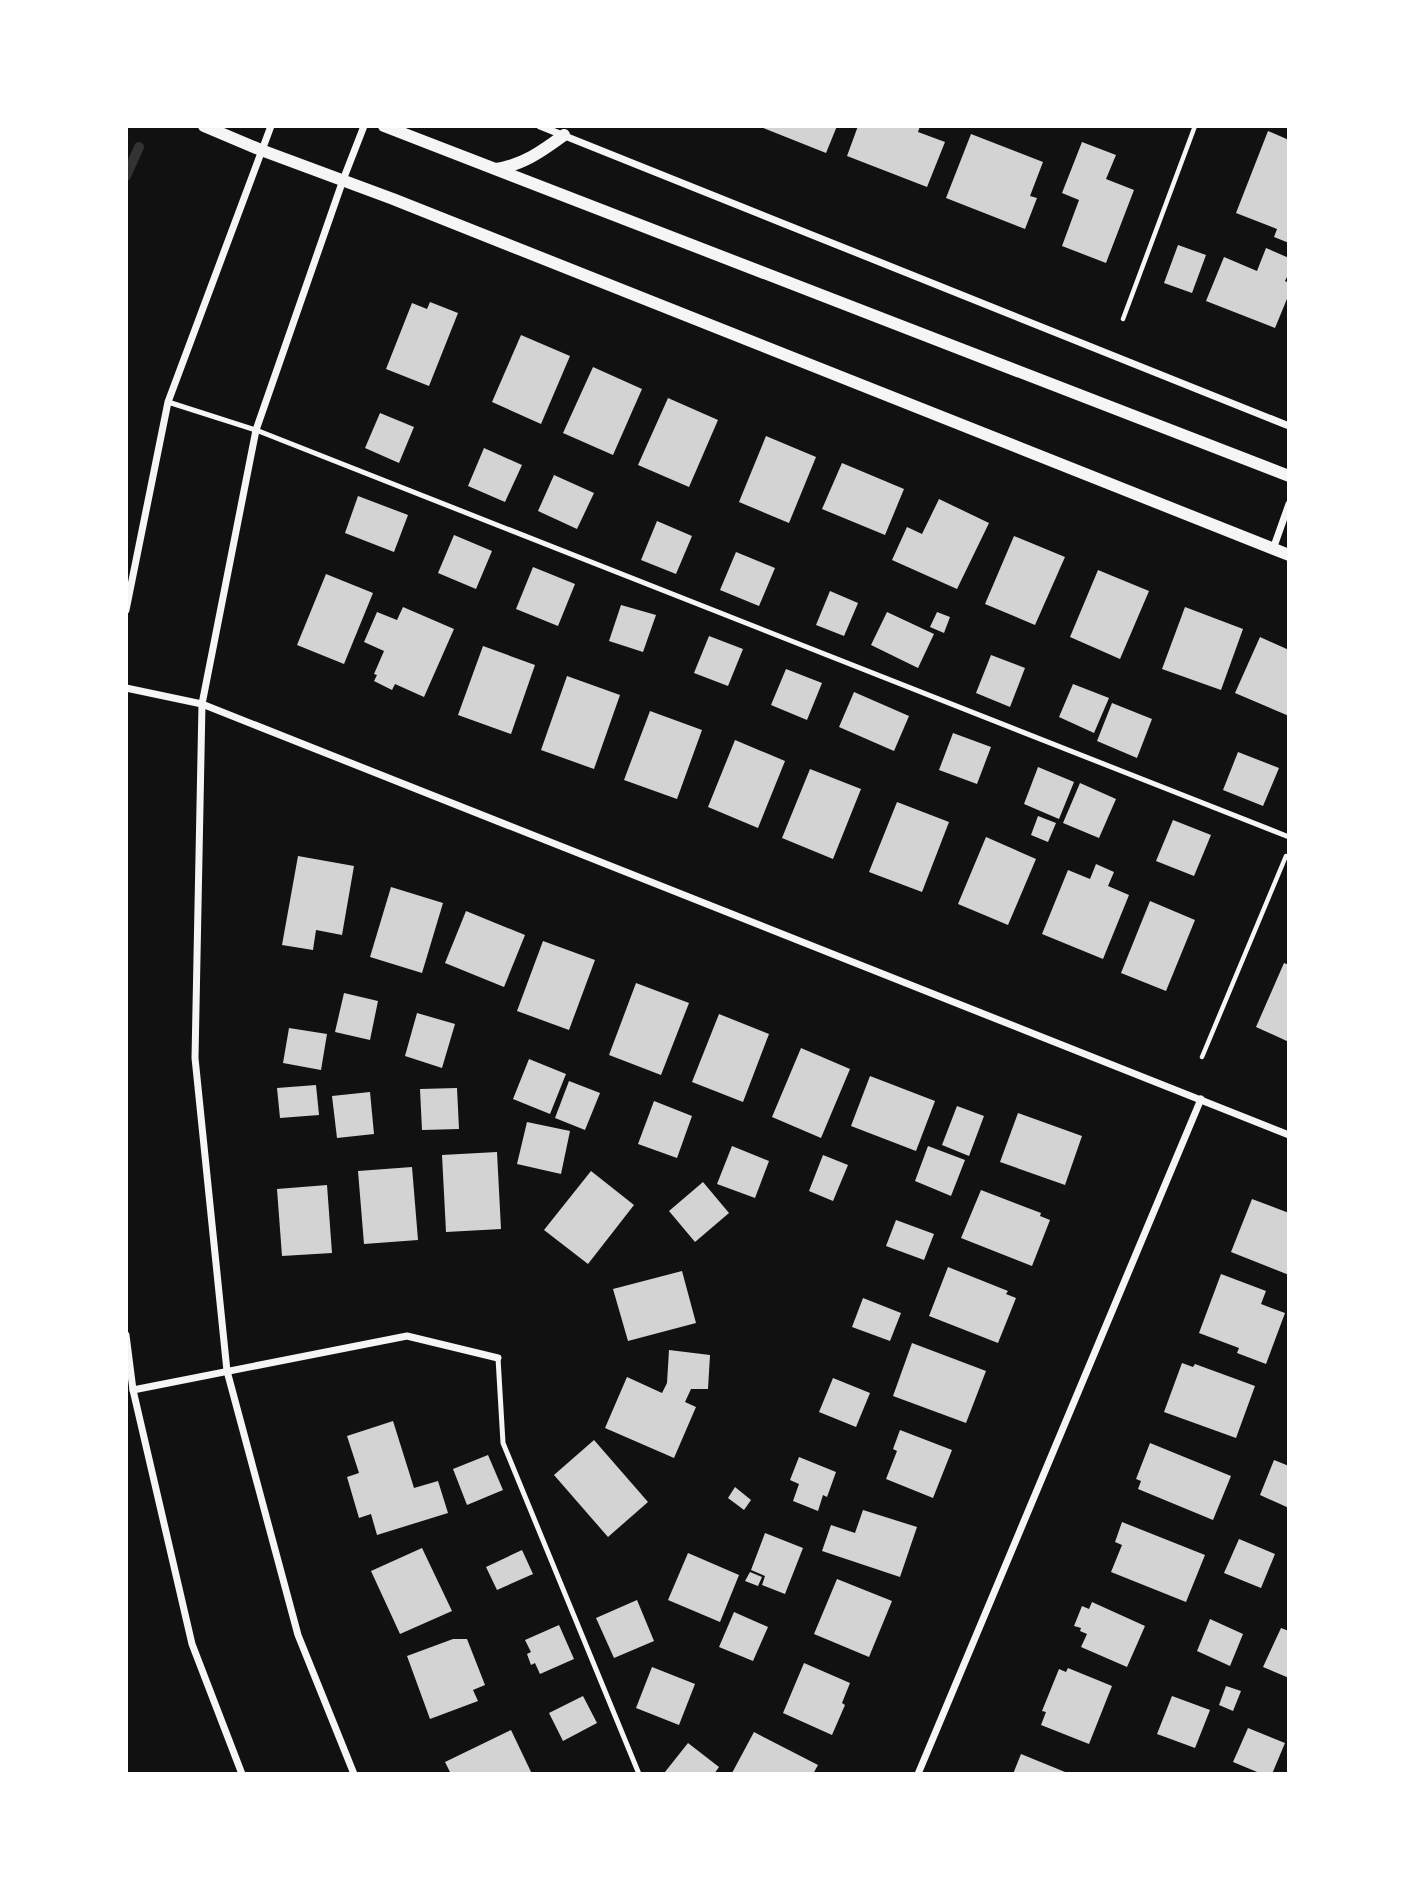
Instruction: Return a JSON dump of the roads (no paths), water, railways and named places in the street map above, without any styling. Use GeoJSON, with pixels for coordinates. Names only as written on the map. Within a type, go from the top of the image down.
{"type":"FeatureCollection","features":[{"type":"Feature","properties":{"kind":"street"},"geometry":{"type":"LineString","coordinates":[[204,126],[1289,555]]}},
{"type":"Feature","properties":{"kind":"street"},"geometry":{"type":"LineString","coordinates":[[126,610],[168,402],[271,126]]}},
{"type":"Feature","properties":{"kind":"street"},"geometry":{"type":"LineString","coordinates":[[354,1774],[298,1635],[227,1371],[195,1058],[202,704],[256,430],[364,126]]}},
{"type":"Feature","properties":{"kind":"street"},"geometry":{"type":"LineString","coordinates":[[384,126],[1289,476]]}},
{"type":"Feature","properties":{"kind":"street"},"geometry":{"type":"LineString","coordinates":[[540,126],[1289,426]]}},
{"type":"Feature","properties":{"kind":"street"},"geometry":{"type":"LineString","coordinates":[[494,169],[510,167],[531,159],[564,135]]}},
{"type":"Feature","properties":{"kind":"street"},"geometry":{"type":"LineString","coordinates":[[1273,549],[1289,504]]}},
{"type":"Feature","properties":{"kind":"street"},"geometry":{"type":"LineString","coordinates":[[126,688],[202,704],[1289,1135]]}},
{"type":"Feature","properties":{"kind":"street"},"geometry":{"type":"LineString","coordinates":[[918,1774],[1201,1099]]}},
{"type":"Feature","properties":{"kind":"street"},"geometry":{"type":"LineString","coordinates":[[126,1335],[133,1390],[192,1644],[242,1774]]}},
{"type":"Feature","properties":{"kind":"street"},"geometry":{"type":"LineString","coordinates":[[133,1390],[407,1336],[498,1358]]}},
{"type":"Feature","properties":{"kind":"lane"},"geometry":{"type":"LineString","coordinates":[[168,402],[256,430],[1289,837]]}},
{"type":"Feature","properties":{"kind":"lane"},"geometry":{"type":"LineString","coordinates":[[498,1358],[503,1443],[639,1774]]}},
{"type":"Feature","properties":{"kind":"waterway"},"geometry":{"type":"LineString","coordinates":[[126,176],[139,147]]}}]}
